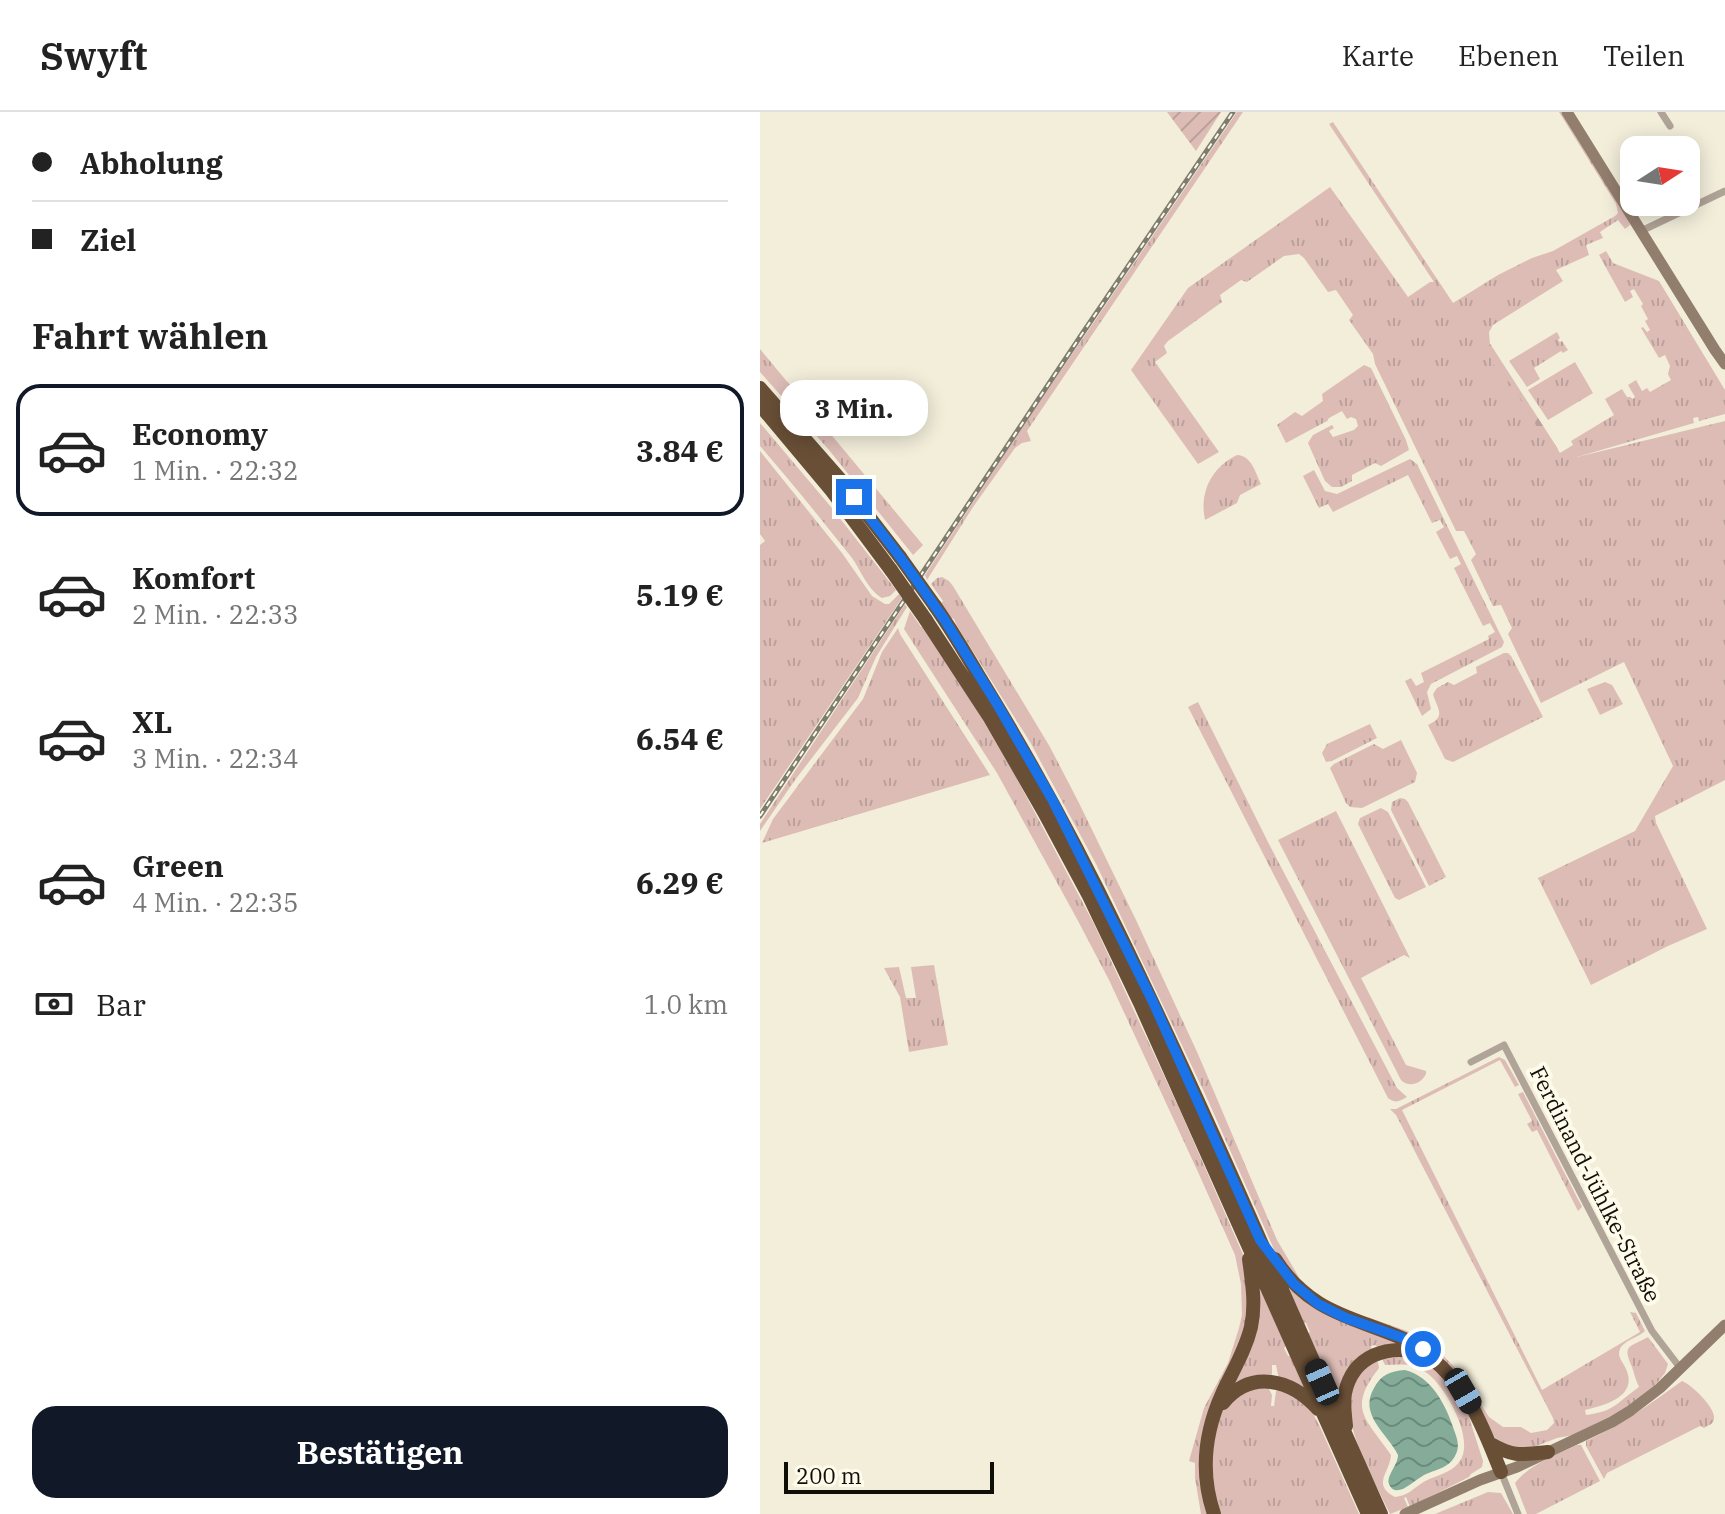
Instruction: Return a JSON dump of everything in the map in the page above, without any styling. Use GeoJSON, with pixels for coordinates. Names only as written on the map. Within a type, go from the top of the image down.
{"type":"FeatureCollection","features":[{"type":"Feature","properties":{"kind":"highway"},"geometry":{"type":"LineString","coordinates":[[760,388],[839,478],[935,606],[1053,801],[1153,1002],[1368,1514]]}},
{"type":"Feature","properties":{"kind":"highway"},"geometry":{"type":"LineString","coordinates":[[760,405],[832,491],[926,620],[990,718],[1044,812],[1089,896],[1381,1514]]}},
{"type":"Feature","properties":{"kind":"highway"},"geometry":{"type":"LineString","coordinates":[[1254,1242],[1318,1304],[1346,1318],[1403,1338],[1423,1349],[1453,1376],[1501,1472]]}},
{"type":"Feature","properties":{"kind":"highway"},"geometry":{"type":"LineString","coordinates":[[1214,1514],[1208,1492],[1205,1455],[1213,1416],[1239,1361],[1250,1329],[1254,1242]]}},
{"type":"Feature","properties":{"kind":"highway"},"geometry":{"type":"LineString","coordinates":[[1347,1438],[1346,1391],[1351,1377],[1362,1364],[1376,1354],[1393,1349],[1428,1354]]}},
{"type":"Feature","properties":{"kind":"highway"},"geometry":{"type":"LineString","coordinates":[[1213,1416],[1237,1390],[1253,1383],[1271,1381],[1296,1390],[1325,1417]]}},
{"type":"Feature","properties":{"kind":"highway"},"geometry":{"type":"LineString","coordinates":[[1489,1443],[1509,1454],[1548,1452]]}},
{"type":"Feature","properties":{"kind":"street"},"geometry":{"type":"LineString","coordinates":[[1567,112],[1725,364]]}},
{"type":"Feature","properties":{"kind":"street"},"geometry":{"type":"LineString","coordinates":[[1661,112],[1670,126]]}},
{"type":"Feature","properties":{"kind":"street"},"geometry":{"type":"LineString","coordinates":[[1641,231],[1725,191]]}},
{"type":"Feature","properties":{"kind":"street","name":"Ferdinand-Jühlke-Straße"},"geometry":{"type":"LineString","coordinates":[[1471,1062],[1504,1045],[1652,1331],[1681,1369]]}},
{"type":"Feature","properties":{"kind":"street"},"geometry":{"type":"LineString","coordinates":[[1406,1514],[1612,1422],[1645,1401],[1725,1325]]}},
{"type":"Feature","properties":{"kind":"street"},"geometry":{"type":"LineString","coordinates":[[1501,1472],[1518,1514]]}},
{"type":"Feature","properties":{"kind":"green space"},"geometry":{"type":"Polygon","coordinates":[[[1167,112],[1221,112],[1196,151],[1167,112]]]}},
{"type":"Feature","properties":{"kind":"green space"},"geometry":{"type":"Polygon","coordinates":[[[1237,112],[1243,112],[1027,431],[1031,441],[1015,448],[927,580],[925,575],[1030,416],[1237,112]]]}},
{"type":"Feature","properties":{"kind":"green space"},"geometry":{"type":"Polygon","coordinates":[[[1559,112],[1620,207],[1620,216],[1626,216],[1630,225],[1625,229],[1618,220],[1600,232],[1603,238],[1586,245],[1589,255],[1556,270],[1563,281],[1493,325],[1489,332],[1490,345],[1560,453],[1573,445],[1571,441],[1614,415],[1605,399],[1622,389],[1627,397],[1633,399],[1635,397],[1628,385],[1636,380],[1642,391],[1647,388],[1650,392],[1671,380],[1665,355],[1659,358],[1641,328],[1647,332],[1650,330],[1645,321],[1648,319],[1641,306],[1643,304],[1634,289],[1630,291],[1633,297],[1625,302],[1599,255],[1606,251],[1613,263],[1659,281],[1725,390],[1725,414],[1699,421],[1698,417],[1693,418],[1694,423],[1577,457],[1725,421],[1725,780],[1655,816],[1707,929],[1591,985],[1538,878],[1635,831],[1673,766],[1624,662],[1541,703],[1508,634],[1512,628],[1501,605],[1493,606],[1471,560],[1476,554],[1464,531],[1456,531],[1375,364],[1373,354],[1349,320],[1353,315],[1336,290],[1328,292],[1299,254],[1284,256],[1247,282],[1241,280],[1220,295],[1222,302],[1168,341],[1164,346],[1167,353],[1155,362],[1219,452],[1198,464],[1131,370],[1188,288],[1330,187],[1408,297],[1434,282],[1329,124],[1333,122],[1453,303],[1498,275],[1553,251],[1615,216],[1618,213],[1616,204],[1559,112]]]}},
{"type":"Feature","properties":{"kind":"green space"},"geometry":{"type":"Polygon","coordinates":[[[1557,332],[1558,340],[1568,350],[1534,368],[1540,379],[1527,387],[1509,361],[1557,332]]]}},
{"type":"Feature","properties":{"kind":"green space"},"geometry":{"type":"Polygon","coordinates":[[[1486,341],[1558,449],[1558,453],[1554,455],[1551,449],[1553,444],[1548,443],[1537,429],[1530,413],[1526,412],[1526,403],[1521,401],[1515,389],[1499,372],[1500,368],[1495,367],[1484,345],[1486,341]]]}},
{"type":"Feature","properties":{"kind":"green space"},"geometry":{"type":"Polygon","coordinates":[[[760,349],[923,545],[913,555],[829,450],[760,372],[760,349]]]}},
{"type":"Feature","properties":{"kind":"green space"},"geometry":{"type":"Polygon","coordinates":[[[1575,362],[1593,393],[1548,420],[1528,390],[1575,362]]]}},
{"type":"Feature","properties":{"kind":"green space"},"geometry":{"type":"Polygon","coordinates":[[[1364,365],[1371,368],[1409,450],[1381,466],[1375,463],[1352,475],[1352,481],[1341,487],[1332,487],[1325,481],[1308,443],[1313,435],[1332,425],[1334,428],[1329,431],[1333,437],[1354,430],[1358,426],[1356,419],[1347,419],[1342,411],[1286,443],[1277,425],[1295,412],[1302,416],[1323,401],[1322,394],[1364,365]]]}},
{"type":"Feature","properties":{"kind":"green space"},"geometry":{"type":"Polygon","coordinates":[[[760,423],[896,590],[890,596],[882,598],[873,590],[852,558],[760,446],[760,423]]]}},
{"type":"Feature","properties":{"kind":"green space"},"geometry":{"type":"Polygon","coordinates":[[[760,451],[842,553],[872,596],[885,604],[899,594],[902,598],[760,809],[760,545],[765,541],[760,534],[760,451]]]}},
{"type":"Feature","properties":{"kind":"green space"},"geometry":{"type":"Polygon","coordinates":[[[1237,455],[1250,461],[1261,484],[1240,495],[1237,503],[1205,520],[1204,500],[1209,482],[1221,466],[1237,455]]]}},
{"type":"Feature","properties":{"kind":"green space"},"geometry":{"type":"Polygon","coordinates":[[[1410,459],[1417,464],[1504,642],[1502,647],[1431,684],[1427,692],[1431,709],[1422,716],[1405,681],[1411,678],[1416,686],[1424,682],[1421,673],[1489,639],[1488,636],[1495,632],[1490,623],[1483,626],[1454,568],[1461,564],[1457,556],[1450,559],[1436,532],[1444,527],[1440,520],[1432,523],[1408,475],[1333,512],[1328,504],[1319,508],[1303,476],[1314,470],[1325,491],[1337,494],[1410,459]]]}},
{"type":"Feature","properties":{"kind":"green space"},"geometry":{"type":"Polygon","coordinates":[[[942,577],[953,586],[1050,747],[1079,803],[1198,1054],[1277,1240],[1300,1279],[1336,1306],[1407,1331],[1438,1350],[1461,1374],[1489,1417],[1503,1427],[1521,1427],[1531,1433],[1547,1430],[1554,1423],[1396,1115],[1390,1109],[1396,1109],[1499,1057],[1505,1060],[1519,1085],[1515,1087],[1500,1060],[1402,1110],[1542,1390],[1640,1332],[1630,1312],[1636,1313],[1645,1331],[1620,1349],[1619,1356],[1625,1367],[1628,1385],[1618,1398],[1585,1410],[1586,1415],[1610,1409],[1639,1387],[1628,1350],[1648,1337],[1668,1364],[1656,1384],[1621,1413],[1574,1435],[1526,1450],[1497,1441],[1460,1379],[1318,1299],[1277,1256],[1206,1096],[1096,864],[1030,742],[931,584],[942,577]]]}},
{"type":"Feature","properties":{"kind":"green space"},"geometry":{"type":"Polygon","coordinates":[[[905,604],[907,607],[876,657],[858,698],[760,831],[760,824],[905,604]]]}},
{"type":"Feature","properties":{"kind":"green space"},"geometry":{"type":"Polygon","coordinates":[[[910,611],[977,710],[1094,924],[1245,1259],[1249,1275],[1245,1337],[1211,1411],[1209,1514],[1201,1514],[1195,1463],[1189,1461],[1204,1408],[1228,1363],[1242,1315],[1241,1284],[1235,1255],[1109,980],[1077,919],[997,773],[904,629],[910,611]]]}},
{"type":"Feature","properties":{"kind":"green space"},"geometry":{"type":"Polygon","coordinates":[[[898,628],[990,775],[762,843],[773,819],[863,699],[882,652],[898,628]]]}},
{"type":"Feature","properties":{"kind":"green space"},"geometry":{"type":"Polygon","coordinates":[[[1504,653],[1511,656],[1543,717],[1453,762],[1445,759],[1428,725],[1439,715],[1433,694],[1448,682],[1454,685],[1477,673],[1476,667],[1504,653]]]}},
{"type":"Feature","properties":{"kind":"green space"},"geometry":{"type":"Polygon","coordinates":[[[1605,682],[1612,685],[1623,704],[1600,715],[1587,689],[1605,682]]]}},
{"type":"Feature","properties":{"kind":"green space"},"geometry":{"type":"Polygon","coordinates":[[[1198,702],[1397,1088],[1407,1097],[1402,1100],[1388,1098],[1188,707],[1198,702]]]}},
{"type":"Feature","properties":{"kind":"green space"},"geometry":{"type":"Polygon","coordinates":[[[1370,724],[1377,738],[1326,762],[1322,753],[1327,744],[1370,724]]]}},
{"type":"Feature","properties":{"kind":"green space"},"geometry":{"type":"Polygon","coordinates":[[[1401,740],[1417,773],[1415,782],[1362,808],[1350,807],[1330,768],[1374,744],[1383,749],[1401,740]]]}},
{"type":"Feature","properties":{"kind":"green space"},"geometry":{"type":"Polygon","coordinates":[[[1400,798],[1408,802],[1446,877],[1429,886],[1391,810],[1392,802],[1400,798]]]}},
{"type":"Feature","properties":{"kind":"green space"},"geometry":{"type":"Polygon","coordinates":[[[1381,808],[1388,812],[1426,887],[1399,900],[1395,898],[1358,824],[1360,818],[1381,808]]]}},
{"type":"Feature","properties":{"kind":"green space"},"geometry":{"type":"Polygon","coordinates":[[[1336,811],[1410,958],[1404,955],[1361,978],[1406,1065],[1426,1071],[1415,1084],[1401,1080],[1278,840],[1336,811]]]}},
{"type":"Feature","properties":{"kind":"green space"},"geometry":{"type":"Polygon","coordinates":[[[934,965],[948,1045],[909,1052],[900,997],[884,968],[899,967],[906,998],[916,998],[911,967],[934,965]]]}},
{"type":"Feature","properties":{"kind":"green space"},"geometry":{"type":"Polygon","coordinates":[[[1523,1092],[1582,1207],[1578,1211],[1537,1130],[1532,1132],[1527,1124],[1532,1121],[1518,1094],[1523,1092]]]}},
{"type":"Feature","properties":{"kind":"green space"},"geometry":{"type":"Polygon","coordinates":[[[1283,1279],[1408,1344],[1379,1348],[1371,1346],[1372,1351],[1341,1406],[1306,1323],[1283,1279]]]}},
{"type":"Feature","properties":{"kind":"green space"},"geometry":{"type":"Polygon","coordinates":[[[1257,1282],[1306,1392],[1279,1380],[1276,1365],[1272,1365],[1272,1374],[1268,1378],[1227,1394],[1257,1282]]]}},
{"type":"Feature","properties":{"kind":"green space"},"geometry":{"type":"Polygon","coordinates":[[[1384,1354],[1419,1356],[1442,1373],[1467,1411],[1483,1461],[1482,1467],[1469,1477],[1410,1507],[1404,1498],[1408,1507],[1390,1514],[1353,1431],[1349,1397],[1352,1383],[1359,1374],[1375,1360],[1378,1362],[1379,1368],[1369,1382],[1362,1404],[1368,1423],[1391,1455],[1383,1483],[1395,1497],[1406,1494],[1456,1465],[1464,1451],[1464,1440],[1450,1401],[1434,1380],[1412,1366],[1385,1365],[1382,1359],[1384,1354]]]}},
{"type":"Feature","properties":{"kind":"green space"},"geometry":{"type":"Polygon","coordinates":[[[1682,1381],[1707,1403],[1713,1413],[1712,1423],[1704,1428],[1700,1426],[1607,1473],[1604,1479],[1586,1441],[1624,1421],[1682,1381]]]}},
{"type":"Feature","properties":{"kind":"green space"},"geometry":{"type":"Polygon","coordinates":[[[1267,1385],[1272,1395],[1271,1406],[1274,1406],[1276,1391],[1282,1388],[1309,1406],[1359,1514],[1219,1514],[1214,1500],[1210,1451],[1222,1410],[1234,1396],[1267,1385]]]}},
{"type":"Feature","properties":{"kind":"green space"},"geometry":{"type":"Polygon","coordinates":[[[1581,1445],[1600,1481],[1536,1514],[1527,1514],[1515,1483],[1536,1465],[1581,1445]]]}},
{"type":"Feature","properties":{"kind":"green space"},"geometry":{"type":"Polygon","coordinates":[[[1488,1492],[1501,1493],[1513,1514],[1435,1514],[1488,1492]]]}},
{"type":"Feature","properties":{"kind":"water"},"geometry":{"type":"Polygon","coordinates":[[[1405,1370],[1423,1379],[1437,1393],[1451,1421],[1458,1448],[1445,1466],[1396,1490],[1389,1481],[1398,1455],[1372,1416],[1370,1398],[1383,1377],[1405,1370]]]}},
{"type":"Feature","properties":{"kind":"railway"},"geometry":{"type":"LineString","coordinates":[[760,816],[1233,112]]}},
{"type":"Feature","properties":{"kind":"route"},"geometry":{"type":"LineString","coordinates":[[854,497],[944,619],[1053,801],[1153,1002],[1260,1240],[1294,1284],[1318,1304],[1423,1349]]}}]}
